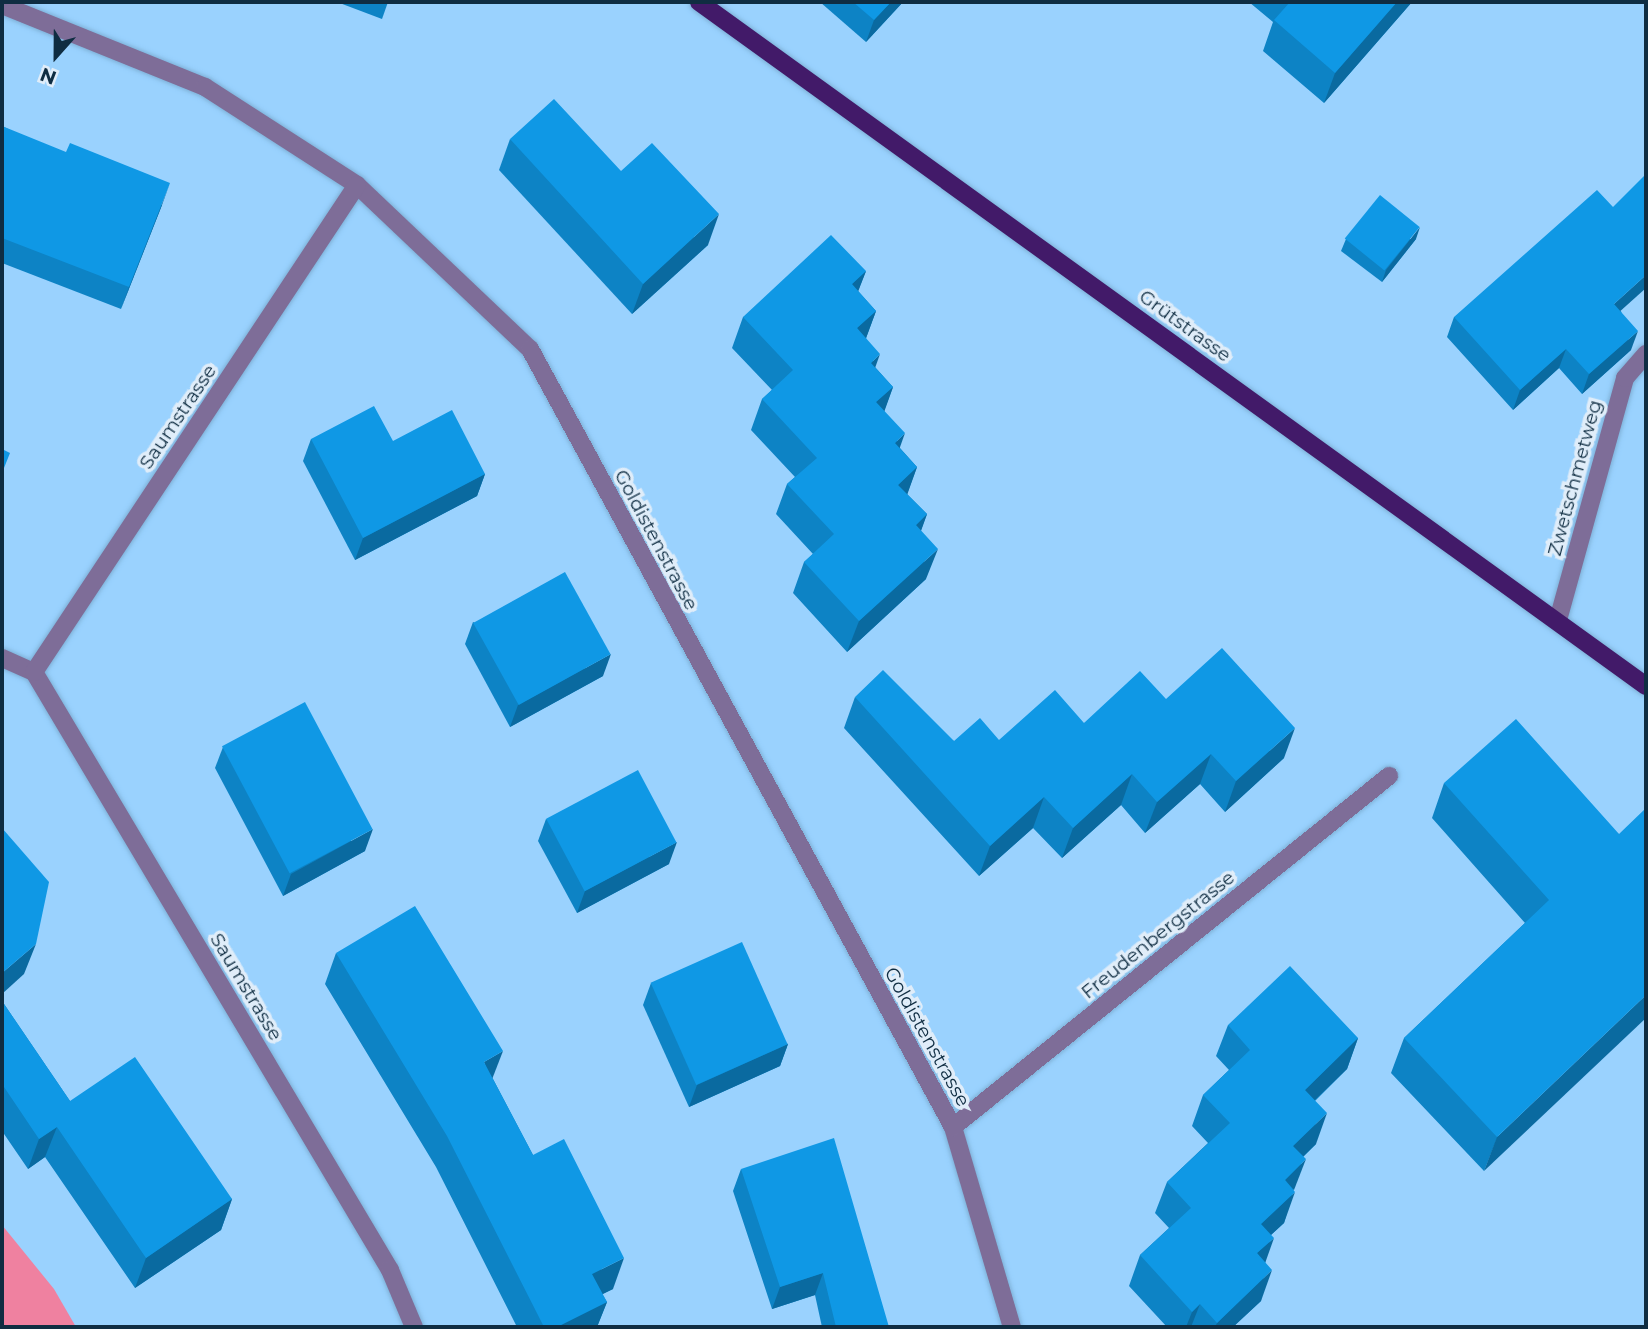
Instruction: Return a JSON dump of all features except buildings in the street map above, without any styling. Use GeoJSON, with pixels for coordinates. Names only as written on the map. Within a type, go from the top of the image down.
{"type":"FeatureCollection","features":[{"type":"Feature","properties":{"kind":"main road","name":"Grütstrasse"},"geometry":{"type":"LineString","coordinates":[[699,2],[1646,686]]}},
{"type":"Feature","properties":{"kind":"street","name":"Goldistenstrasse"},"geometry":{"type":"LineString","coordinates":[[2,5],[205,87],[357,185],[530,349],[953,1127],[1012,1327]]}},
{"type":"Feature","properties":{"kind":"street","name":"Saumstrasse"},"geometry":{"type":"LineString","coordinates":[[357,185],[34,672],[390,1270],[414,1327]]}},
{"type":"Feature","properties":{"kind":"street","name":"Zwetschmetweg"},"geometry":{"type":"LineString","coordinates":[[1558,620],[1625,378],[1646,354]]}},
{"type":"Feature","properties":{"kind":"street"},"geometry":{"type":"LineString","coordinates":[[2,659],[34,672]]}},
{"type":"Feature","properties":{"kind":"street","name":"Freudenbergstrasse"},"geometry":{"type":"LineString","coordinates":[[953,1127],[1389,776]]}},
{"type":"Feature","properties":{"kind":"shaded area"},"geometry":{"type":"Polygon","coordinates":[[[2,1225],[54,1289],[76,1327],[2,1327],[2,1225]]]}}]}
